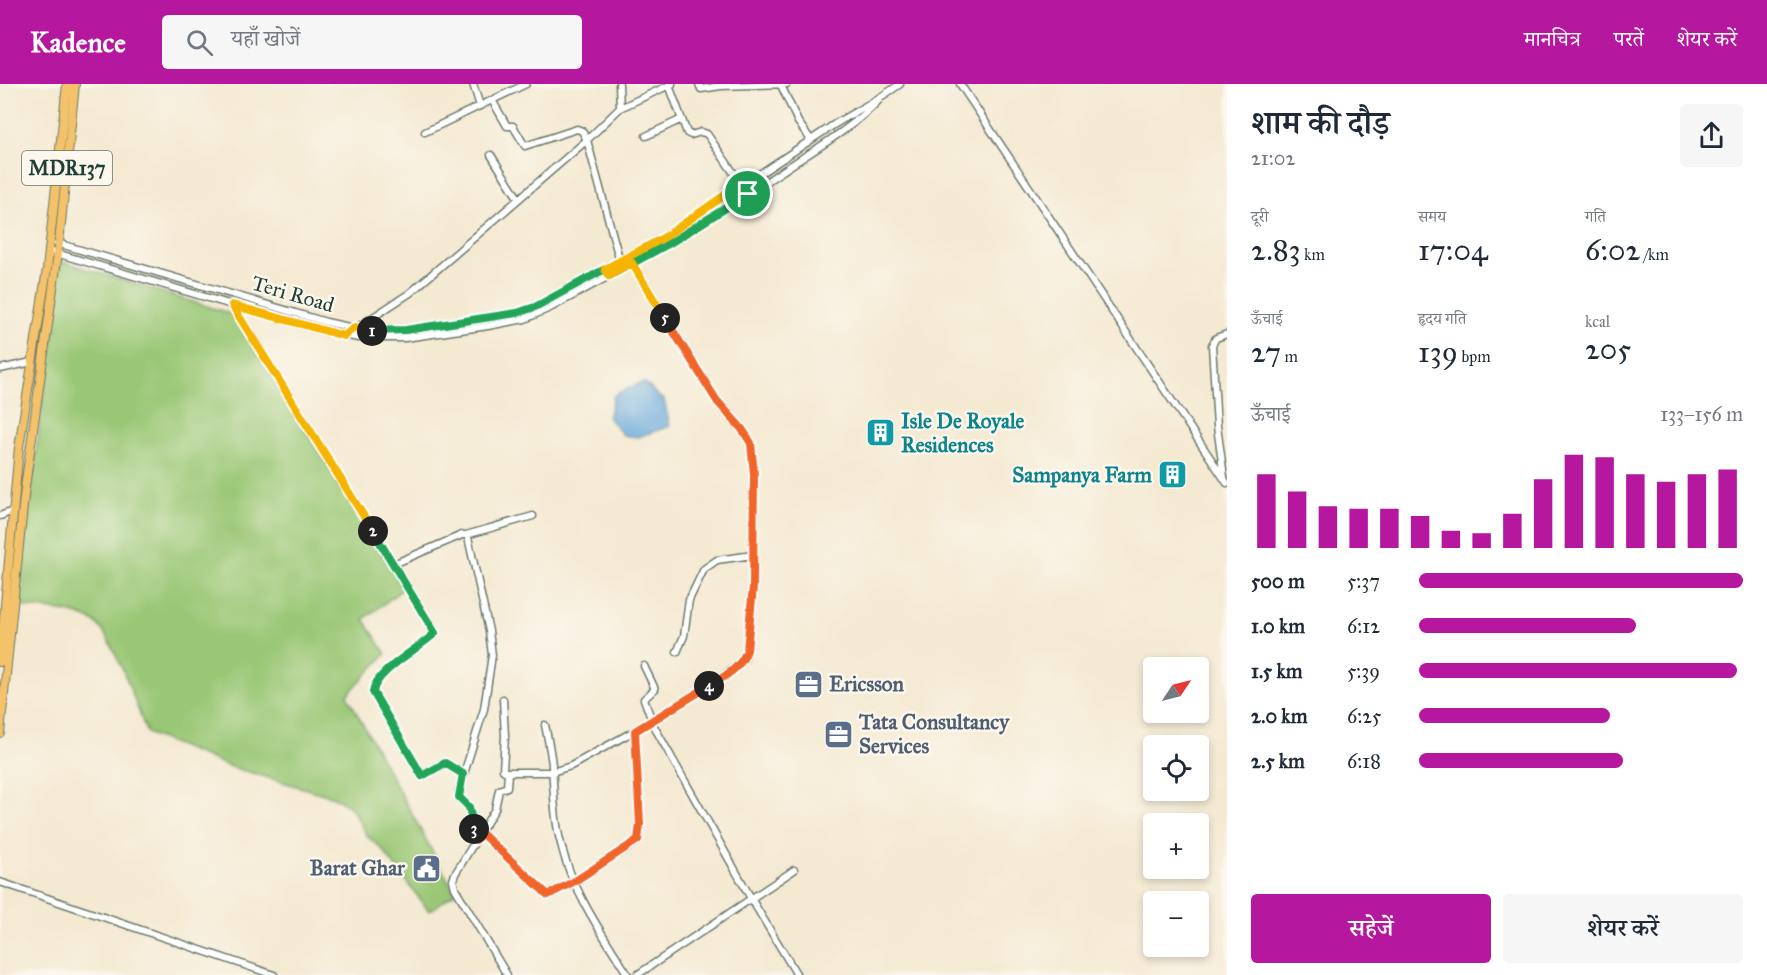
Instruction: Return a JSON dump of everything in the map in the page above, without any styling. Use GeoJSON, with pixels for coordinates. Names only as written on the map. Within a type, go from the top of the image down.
{"type":"FeatureCollection","features":[{"type":"Feature","properties":{"kind":"main road","name":"MDR137"},"geometry":{"type":"LineString","coordinates":[[0,662],[30,445],[53,252],[67,84]]}},
{"type":"Feature","properties":{"kind":"main road","name":"MDR137"},"geometry":{"type":"LineString","coordinates":[[54,242],[75,84]]}},
{"type":"Feature","properties":{"kind":"main road","name":"MDR137"},"geometry":{"type":"LineString","coordinates":[[0,733],[5,619],[19,447],[53,252]]}},
{"type":"Feature","properties":{"kind":"street"},"geometry":{"type":"LineString","coordinates":[[473,84],[480,106]]}},
{"type":"Feature","properties":{"kind":"street"},"geometry":{"type":"LineString","coordinates":[[425,132],[526,84]]}},
{"type":"Feature","properties":{"kind":"street"},"geometry":{"type":"LineString","coordinates":[[619,84],[620,108]]}},
{"type":"Feature","properties":{"kind":"street"},"geometry":{"type":"LineString","coordinates":[[699,84],[701,89],[705,90],[721,86],[784,85],[798,122],[811,140]]}},
{"type":"Feature","properties":{"kind":"street","name":"Teri Road"},"geometry":{"type":"LineString","coordinates":[[54,242],[326,322],[381,331],[406,330],[517,313],[535,307],[607,273],[620,262],[663,238],[741,184],[900,84]]}},
{"type":"Feature","properties":{"kind":"street"},"geometry":{"type":"LineString","coordinates":[[960,84],[1226,481]]}},
{"type":"Feature","properties":{"kind":"street"},"geometry":{"type":"LineString","coordinates":[[344,336],[410,293],[587,140],[620,108],[670,85],[689,135],[701,132],[706,134],[748,194]]}},
{"type":"Feature","properties":{"kind":"street"},"geometry":{"type":"LineString","coordinates":[[53,252],[344,336],[389,339],[508,323],[539,314],[607,273],[670,243],[748,194],[861,117],[879,99]]}},
{"type":"Feature","properties":{"kind":"street"},"geometry":{"type":"LineString","coordinates":[[492,100],[507,126],[513,126],[525,146],[577,129],[582,131],[587,140],[620,262]]}},
{"type":"Feature","properties":{"kind":"street"},"geometry":{"type":"LineString","coordinates":[[646,136],[681,119]]}},
{"type":"Feature","properties":{"kind":"street"},"geometry":{"type":"LineString","coordinates":[[491,155],[518,198]]}},
{"type":"Feature","properties":{"kind":"street"},"geometry":{"type":"LineString","coordinates":[[503,699],[505,736],[503,770],[507,772],[552,772],[571,766],[652,721],[715,682],[745,658],[749,640],[753,555],[753,450],[748,435],[717,401],[632,263]]}},
{"type":"Feature","properties":{"kind":"street"},"geometry":{"type":"LineString","coordinates":[[232,305],[435,633],[386,673],[373,688],[373,692],[422,776],[445,763],[463,774]]}},
{"type":"Feature","properties":{"kind":"street"},"geometry":{"type":"LineString","coordinates":[[1226,481],[1217,426],[1212,345],[1216,338],[1227,334]]}},
{"type":"Feature","properties":{"kind":"street"},"geometry":{"type":"LineString","coordinates":[[0,369],[32,362]]}},
{"type":"Feature","properties":{"kind":"street"},"geometry":{"type":"LineString","coordinates":[[0,516],[13,512]]}},
{"type":"Feature","properties":{"kind":"street"},"geometry":{"type":"LineString","coordinates":[[393,563],[466,535],[533,516]]}},
{"type":"Feature","properties":{"kind":"street"},"geometry":{"type":"LineString","coordinates":[[466,535],[489,631],[492,655],[484,709],[463,774],[459,797],[469,807],[476,840]]}},
{"type":"Feature","properties":{"kind":"street"},"geometry":{"type":"LineString","coordinates":[[677,651],[684,636],[688,600],[704,569],[717,560],[753,555]]}},
{"type":"Feature","properties":{"kind":"street"},"geometry":{"type":"LineString","coordinates":[[644,666],[655,689],[644,699],[652,721],[752,900],[797,975]]}},
{"type":"Feature","properties":{"kind":"street"},"geometry":{"type":"LineString","coordinates":[[545,725],[558,832],[563,853],[575,881],[628,975]]}},
{"type":"Feature","properties":{"kind":"street"},"geometry":{"type":"LineString","coordinates":[[481,833],[516,864],[544,894],[552,895],[638,840],[640,824],[635,731]]}},
{"type":"Feature","properties":{"kind":"street"},"geometry":{"type":"LineString","coordinates":[[507,772],[507,787],[499,790],[497,806],[453,880],[455,888],[507,975]]}},
{"type":"Feature","properties":{"kind":"street"},"geometry":{"type":"LineString","coordinates":[[637,975],[794,870]]}},
{"type":"Feature","properties":{"kind":"street"},"geometry":{"type":"LineString","coordinates":[[0,882],[274,975]]}},
{"type":"Feature","properties":{"kind":"green space"},"geometry":{"type":"Polygon","coordinates":[[[61,261],[232,314],[404,588],[364,619],[386,654],[347,695],[455,893],[429,911],[382,849],[367,836],[352,809],[334,797],[231,767],[147,733],[116,655],[100,628],[93,621],[56,610],[16,606],[61,261]]]}},
{"type":"Feature","properties":{"kind":"water"},"geometry":{"type":"Polygon","coordinates":[[[643,382],[664,400],[670,426],[638,437],[623,435],[608,417],[614,395],[643,382]]]}},
{"type":"Feature","properties":{"kind":"place","name":"Isle De Royale Residences"},"geometry":{"type":"Point","coordinates":[880,433]}},
{"type":"Feature","properties":{"kind":"place","name":"Sampanya Farm"},"geometry":{"type":"Point","coordinates":[1173,475]}},
{"type":"Feature","properties":{"kind":"place","name":"Ericsson"},"geometry":{"type":"Point","coordinates":[808,684]}},
{"type":"Feature","properties":{"kind":"place","name":"Tata Consultancy Services"},"geometry":{"type":"Point","coordinates":[838,734]}},
{"type":"Feature","properties":{"kind":"place","name":"Barat Ghar"},"geometry":{"type":"Point","coordinates":[426,868]}},
{"type":"Feature","properties":{"kind":"route"},"geometry":{"type":"LineString","coordinates":[[748,194],[670,243],[632,263],[609,276],[605,269],[535,307],[517,313],[406,330],[367,331],[355,327],[344,336],[232,305],[435,632],[386,673],[373,688],[373,692],[422,776],[445,763],[463,774],[459,797],[469,807],[476,840],[481,833],[516,864],[544,894],[552,895],[638,840],[640,824],[635,731],[693,697],[733,670],[745,658],[749,640],[753,587],[754,475],[751,443],[748,435],[717,401],[632,263],[609,276],[605,269],[663,238],[741,184],[748,194]]}}]}
